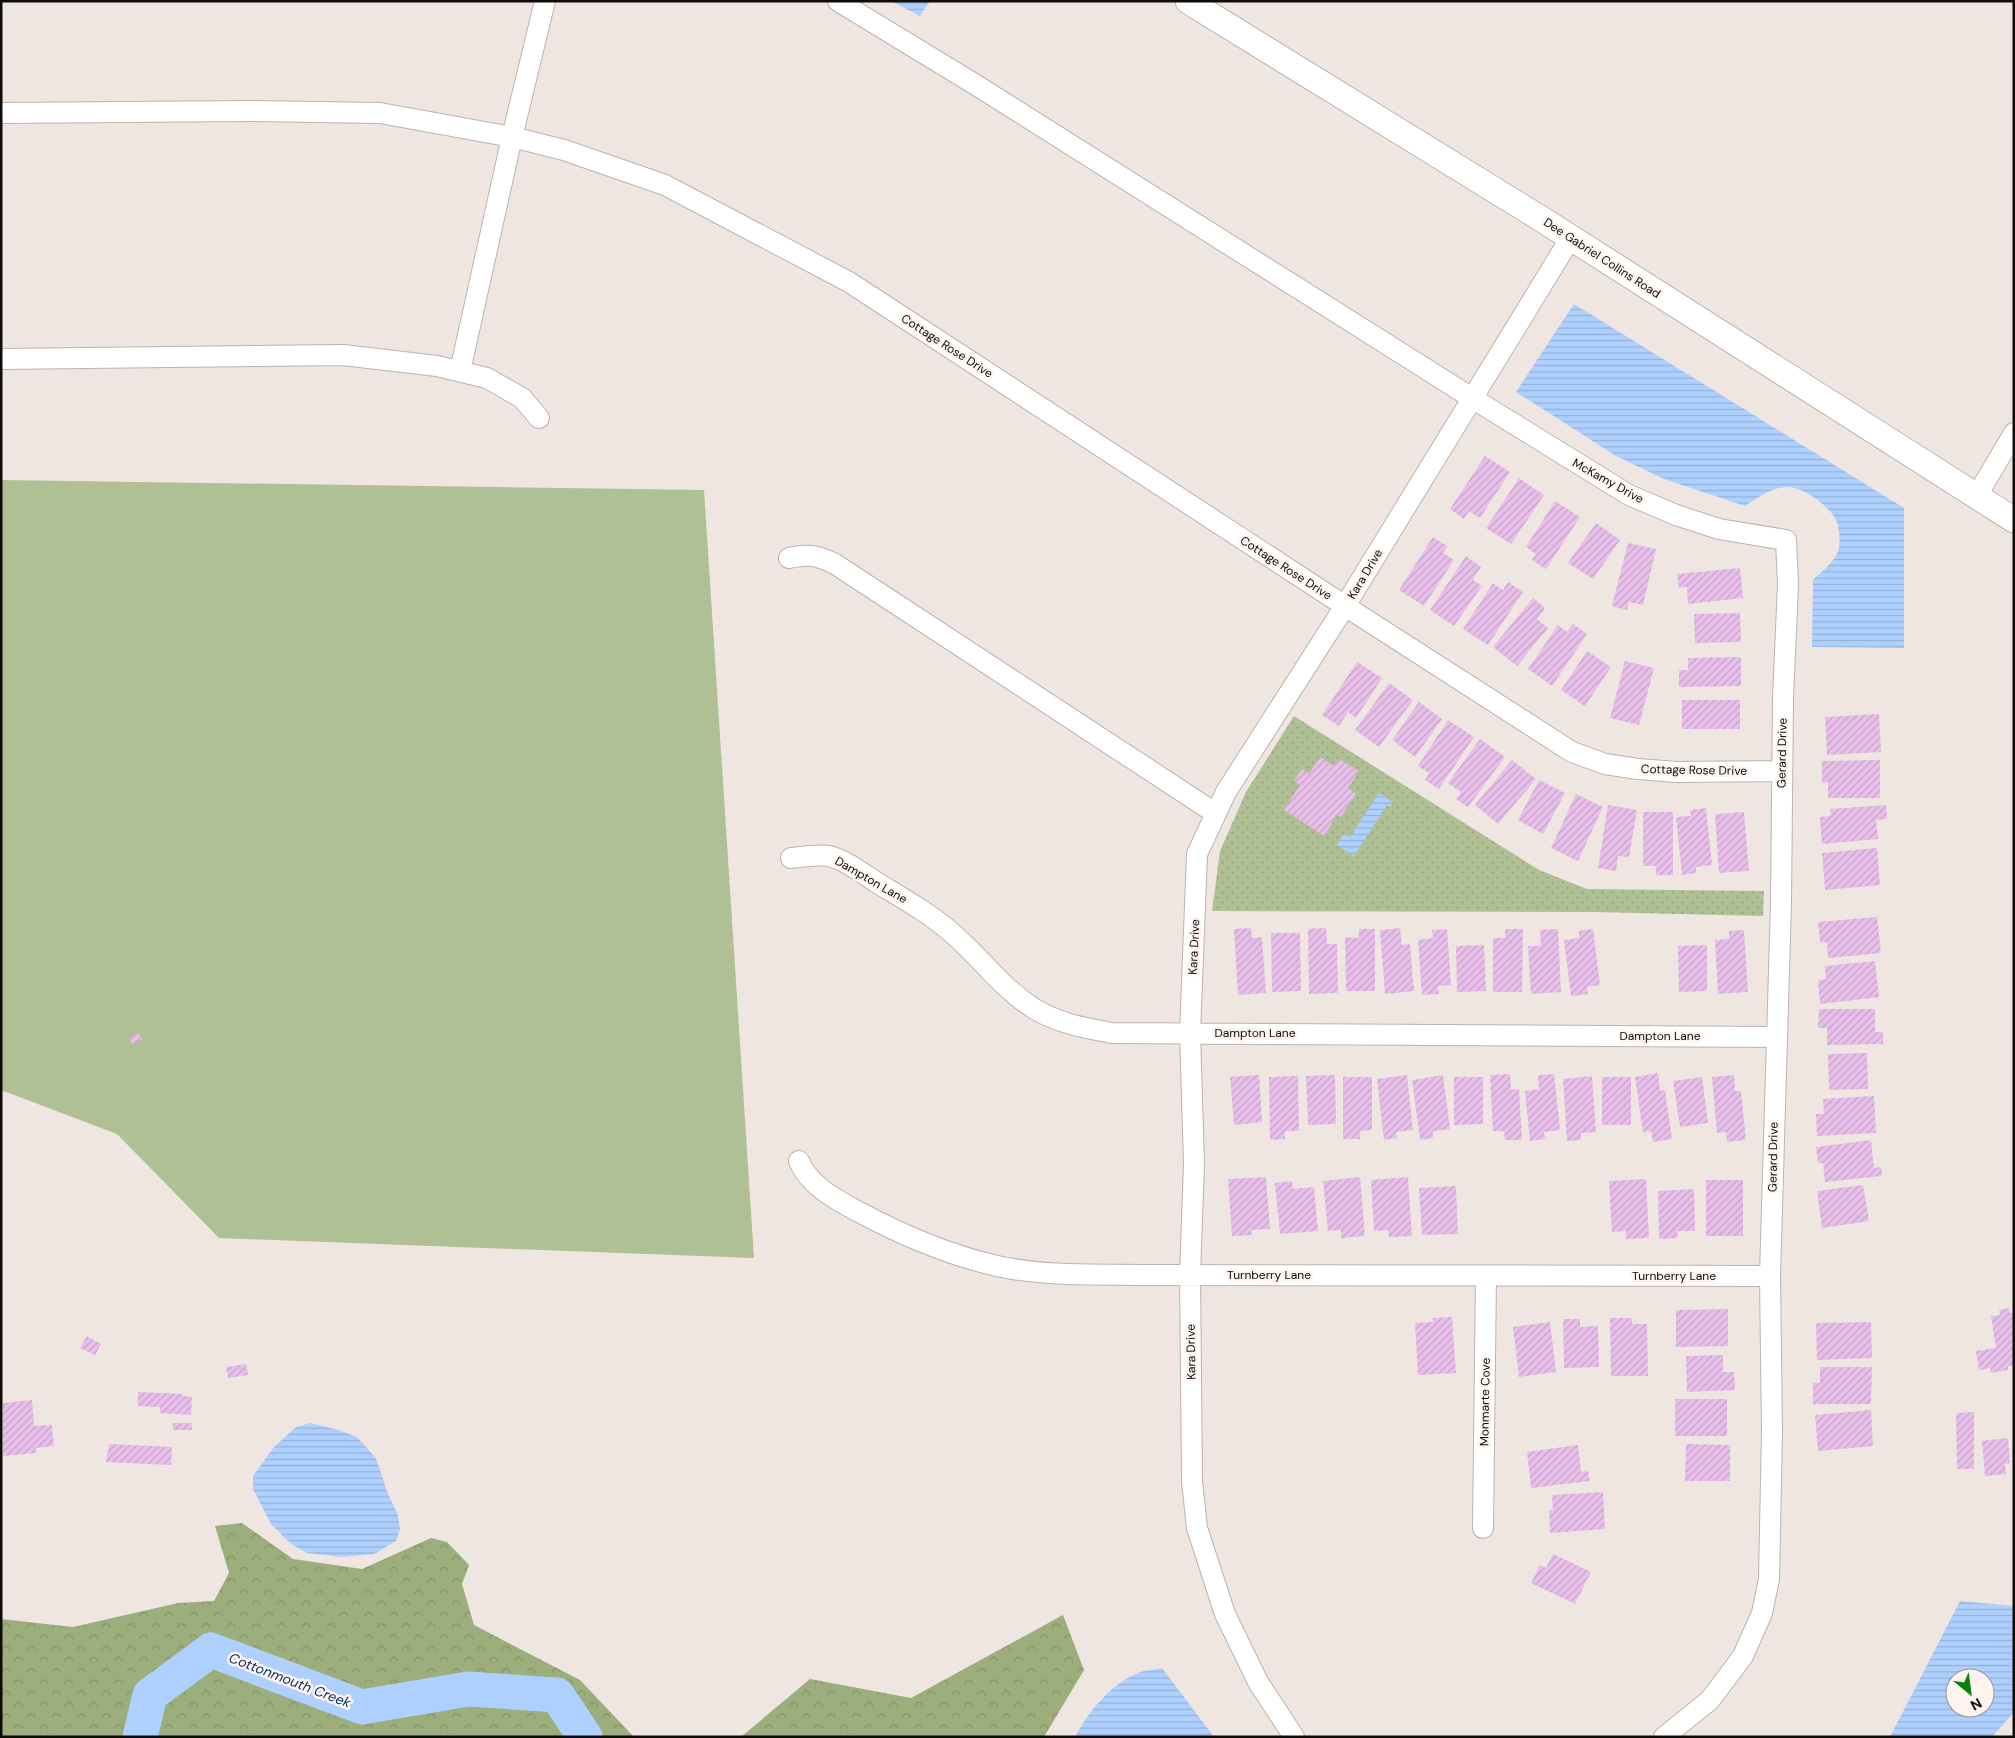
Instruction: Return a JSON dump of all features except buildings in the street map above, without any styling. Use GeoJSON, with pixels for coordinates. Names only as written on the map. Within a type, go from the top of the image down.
{"type":"FeatureCollection","features":[{"type":"Feature","properties":{"kind":"street"},"geometry":{"type":"LineString","coordinates":[[460,371],[512,137],[546,1]]}},
{"type":"Feature","properties":{"kind":"street","name":"McKamy Drive"},"geometry":{"type":"LineString","coordinates":[[838,1],[976,85],[1472,398],[1629,494],[1676,514],[1719,529],[1786,540]]}},
{"type":"Feature","properties":{"kind":"street","name":"Dee Gabriel Collins Road"},"geometry":{"type":"LineString","coordinates":[[1188,1],[1543,220],[2014,520]]}},
{"type":"Feature","properties":{"kind":"street","name":"Cottage Rose Drive"},"geometry":{"type":"LineString","coordinates":[[1,113],[239,111],[380,113],[512,137],[564,150],[665,185],[849,282],[1572,752],[1605,764],[1638,769],[1676,772],[1782,771]]}},
{"type":"Feature","properties":{"kind":"street","name":"Kara Drive"},"geometry":{"type":"LineString","coordinates":[[1294,1737],[1258,1682],[1225,1614],[1197,1528],[1192,1481],[1190,1275],[1194,1164],[1190,1033],[1197,854],[1226,792],[1345,606],[1570,238]]}},
{"type":"Feature","properties":{"kind":"street"},"geometry":{"type":"LineString","coordinates":[[1,359],[343,355],[437,366],[487,378],[522,398],[539,418]]}},
{"type":"Feature","properties":{"kind":"street"},"geometry":{"type":"LineString","coordinates":[[1976,497],[2014,433]]}},
{"type":"Feature","properties":{"kind":"street","name":"Gerard Drive"},"geometry":{"type":"LineString","coordinates":[[1664,1737],[1710,1700],[1743,1656],[1762,1613],[1769,1578],[1772,1431],[1770,1276],[1781,903],[1782,698],[1788,584],[1786,540]]}},
{"type":"Feature","properties":{"kind":"street"},"geometry":{"type":"LineString","coordinates":[[790,558],[808,555],[821,557],[835,564],[1215,813]]}},
{"type":"Feature","properties":{"kind":"street","name":"Dampton Lane"},"geometry":{"type":"LineString","coordinates":[[791,858],[829,856],[845,862],[926,913],[951,932],[1012,993],[1033,1008],[1055,1019],[1078,1027],[1112,1033],[1776,1037]]}},
{"type":"Feature","properties":{"kind":"street","name":"Turnberry Lane"},"geometry":{"type":"LineString","coordinates":[[799,1161],[802,1169],[813,1181],[839,1201],[879,1223],[959,1255],[997,1266],[1031,1271],[1073,1274],[1190,1275],[1770,1276]]}},
{"type":"Feature","properties":{"kind":"street","name":"Monmarte Cove"},"geometry":{"type":"LineString","coordinates":[[1483,1528],[1486,1276]]}},
{"type":"Feature","properties":{"kind":"green space"},"geometry":{"type":"Polygon","coordinates":[[[1,480],[704,490],[754,1258],[219,1238],[117,1134],[1,1090],[1,480]]]}},
{"type":"Feature","properties":{"kind":"green space"},"geometry":{"type":"Polygon","coordinates":[[[1294,716],[1539,870],[1587,889],[1764,891],[1763,916],[1594,912],[1212,911],[1220,851],[1246,792],[1294,716]]]}},
{"type":"Feature","properties":{"kind":"green space"},"geometry":{"type":"Polygon","coordinates":[[[242,1523],[293,1559],[362,1569],[431,1538],[447,1542],[469,1565],[462,1584],[474,1625],[580,1680],[634,1737],[1,1737],[1,1619],[73,1627],[178,1603],[214,1601],[229,1573],[215,1526],[242,1523]]]}},
{"type":"Feature","properties":{"kind":"green space"},"geometry":{"type":"Polygon","coordinates":[[[1063,1615],[1084,1670],[1044,1737],[741,1737],[810,1679],[911,1698],[1063,1615]]]}},
{"type":"Feature","properties":{"kind":"water"},"geometry":{"type":"Polygon","coordinates":[[[891,1],[930,1],[920,16],[891,1]]]}},
{"type":"Feature","properties":{"kind":"water"},"geometry":{"type":"Polygon","coordinates":[[[1574,304],[1904,508],[1904,648],[1812,647],[1813,580],[1835,557],[1839,542],[1836,520],[1828,509],[1816,499],[1796,488],[1784,487],[1766,493],[1745,506],[1664,479],[1616,456],[1516,392],[1574,304]]]}},
{"type":"Feature","properties":{"kind":"water"},"geometry":{"type":"Polygon","coordinates":[[[1379,793],[1393,802],[1390,807],[1387,805],[1354,856],[1337,845],[1344,834],[1350,837],[1379,793]]]}},
{"type":"Feature","properties":{"kind":"water"},"geometry":{"type":"Polygon","coordinates":[[[310,1423],[339,1430],[357,1437],[376,1458],[388,1494],[398,1515],[400,1529],[396,1541],[374,1554],[342,1557],[307,1553],[291,1544],[271,1524],[253,1489],[253,1476],[274,1447],[296,1427],[310,1423]]]}},
{"type":"Feature","properties":{"kind":"water"},"geometry":{"type":"Polygon","coordinates":[[[1960,1601],[2014,1606],[2014,1712],[1992,1737],[1890,1737],[1960,1601]]]}},
{"type":"Feature","properties":{"kind":"water"},"geometry":{"type":"Polygon","coordinates":[[[1162,1668],[1214,1737],[1075,1737],[1094,1708],[1110,1691],[1128,1678],[1141,1672],[1162,1668]]]}},
{"type":"Feature","properties":{"kind":"waterway","name":"Cottonmouth Creek"},"geometry":{"type":"LineString","coordinates":[[140,1737],[150,1695],[211,1650],[362,1707],[468,1689],[557,1695],[585,1737]]}}]}
